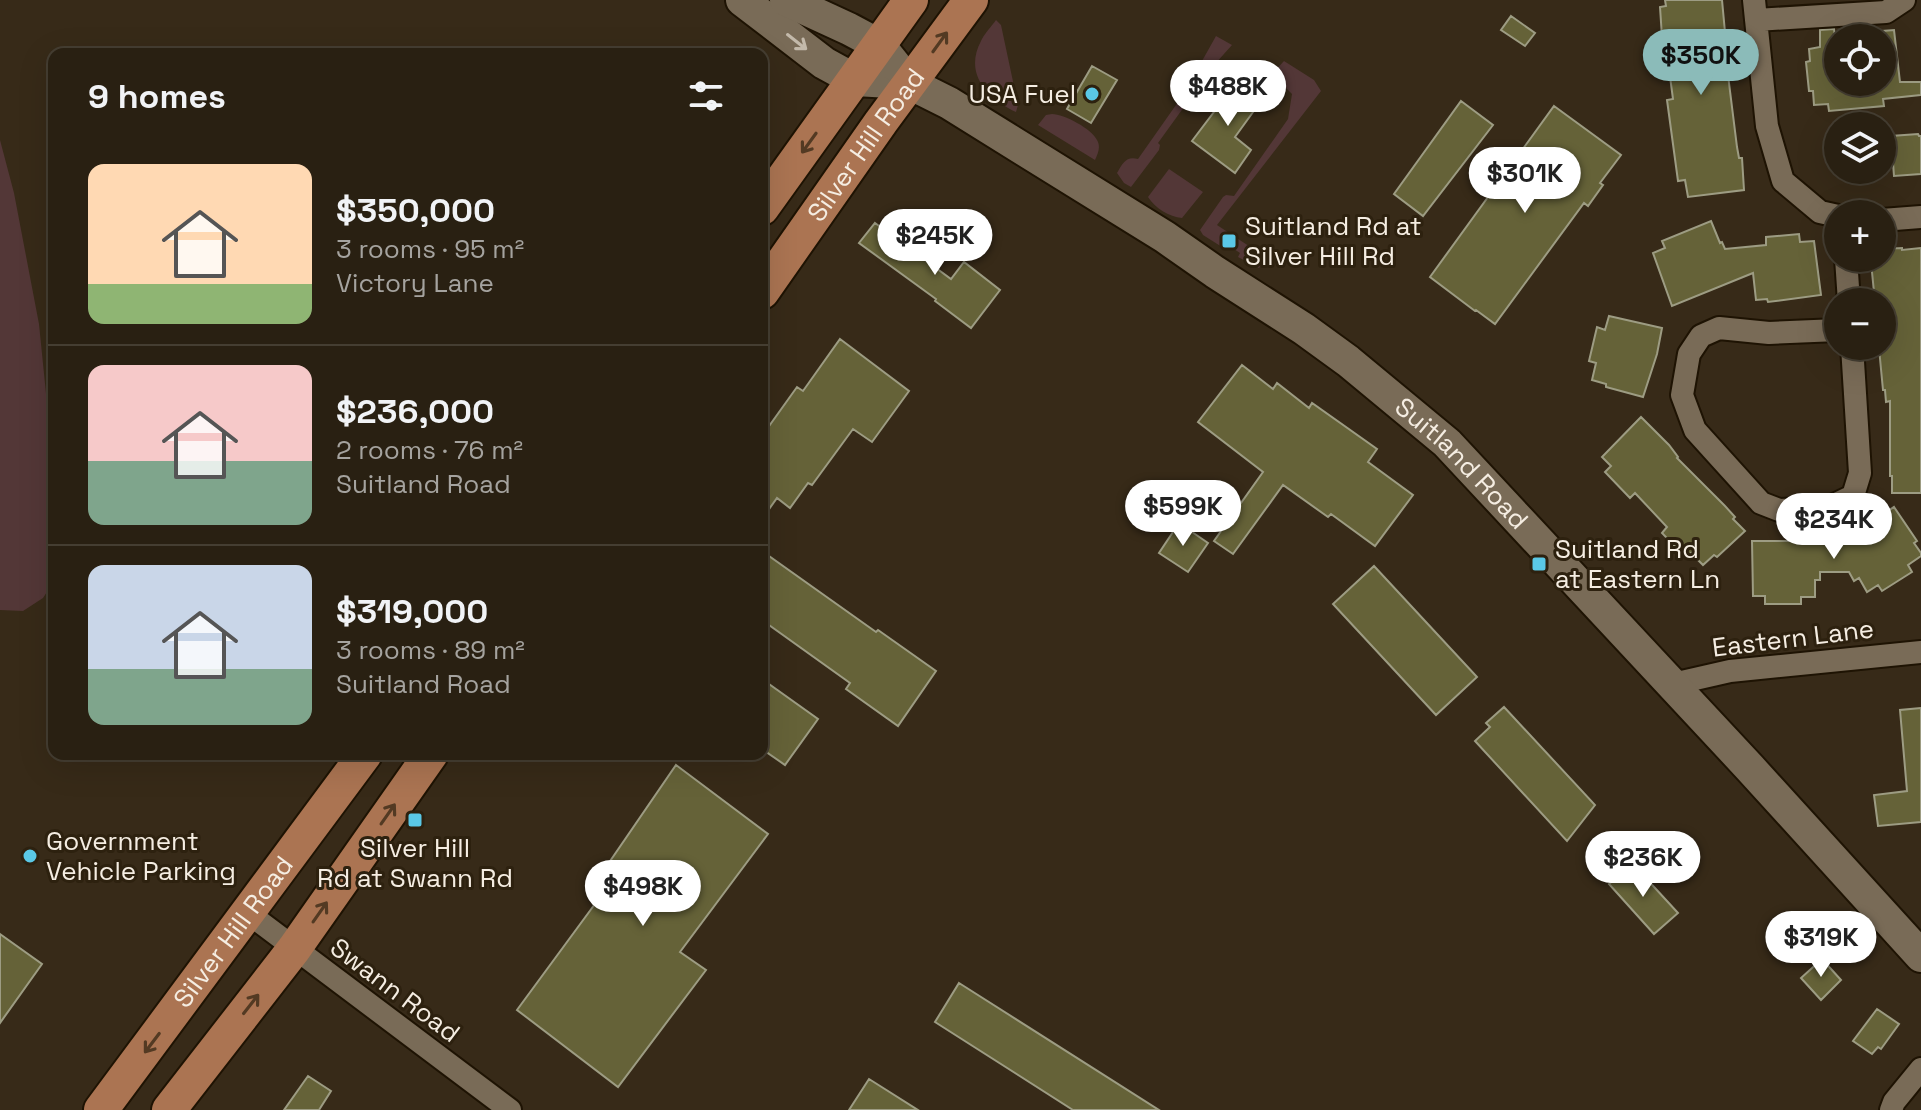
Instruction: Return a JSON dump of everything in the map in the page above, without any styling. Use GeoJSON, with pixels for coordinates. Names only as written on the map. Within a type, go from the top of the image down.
{"type":"FeatureCollection","features":[{"type":"Feature","properties":{"kind":"main road","name":"Suitland Road"},"geometry":{"type":"LineString","coordinates":[[742,0],[824,63],[855,80],[909,83],[949,103],[1173,241],[1348,361],[1447,443],[1673,684],[1921,956]]}},
{"type":"Feature","properties":{"kind":"main road","name":"Suitland Road"},"geometry":{"type":"LineString","coordinates":[[786,0],[879,45],[909,83]]}},
{"type":"Feature","properties":{"kind":"main road","name":"Silver Hill Road"},"geometry":{"type":"LineString","coordinates":[[768,200],[911,0]]}},
{"type":"Feature","properties":{"kind":"main road","name":"Silver Hill Road"},"geometry":{"type":"LineString","coordinates":[[768,283],[971,0]]}},
{"type":"Feature","properties":{"kind":"main road","name":"Silver Hill Road"},"geometry":{"type":"LineString","coordinates":[[101,1110],[361,760]]}},
{"type":"Feature","properties":{"kind":"main road"},"geometry":{"type":"LineString","coordinates":[[169,1110],[294,949],[427,760]]}},
{"type":"Feature","properties":{"kind":"street"},"geometry":{"type":"LineString","coordinates":[[1824,213],[1783,181],[1767,126],[1755,10],[1886,12],[1904,0]]}},
{"type":"Feature","properties":{"kind":"street"},"geometry":{"type":"LineString","coordinates":[[1896,219],[1921,217]]}},
{"type":"Feature","properties":{"kind":"street"},"geometry":{"type":"LineString","coordinates":[[1824,331],[1769,333],[1719,328],[1701,336],[1689,354],[1682,395],[1695,430],[1761,503],[1779,510],[1828,508],[1853,496],[1860,473],[1853,360]]}},
{"type":"Feature","properties":{"kind":"street","name":"Eastern Lane"},"geometry":{"type":"LineString","coordinates":[[1673,684],[1730,671],[1921,652]]}},
{"type":"Feature","properties":{"kind":"street","name":"Swann Road"},"geometry":{"type":"LineString","coordinates":[[248,913],[510,1110]]}},
{"type":"Feature","properties":{"kind":"street"},"geometry":{"type":"LineString","coordinates":[[1891,1110],[1921,1069]]}},
{"type":"Feature","properties":{"kind":"shaded area"},"geometry":{"type":"Polygon","coordinates":[[[996,20],[1001,25],[1018,105],[1016,112],[988,93],[977,75],[976,53],[982,38],[996,20]]]}},
{"type":"Feature","properties":{"kind":"shaded area"},"geometry":{"type":"Polygon","coordinates":[[[1216,36],[1232,45],[1158,143],[1159,150],[1131,187],[1124,183],[1117,173],[1121,166],[1128,159],[1138,159],[1183,95],[1216,36]]]}},
{"type":"Feature","properties":{"kind":"shaded area"},"geometry":{"type":"Polygon","coordinates":[[[1284,61],[1314,80],[1321,91],[1217,225],[1267,258],[1259,268],[1238,257],[1240,253],[1225,243],[1222,247],[1200,230],[1223,197],[1234,196],[1288,119],[1292,94],[1272,74],[1284,61]]]}},
{"type":"Feature","properties":{"kind":"shaded area"},"geometry":{"type":"Polygon","coordinates":[[[1052,114],[1090,131],[1099,148],[1095,160],[1038,125],[1046,115],[1052,114]]]}},
{"type":"Feature","properties":{"kind":"shaded area"},"geometry":{"type":"Polygon","coordinates":[[[0,140],[14,193],[39,324],[48,413],[48,590],[43,598],[23,611],[0,610],[0,140]]]}},
{"type":"Feature","properties":{"kind":"shaded area"},"geometry":{"type":"Polygon","coordinates":[[[1169,169],[1203,192],[1182,218],[1163,211],[1148,197],[1169,169]]]}},
{"type":"Feature","properties":{"kind":"building"},"geometry":{"type":"Polygon","coordinates":[[[1665,0],[1722,0],[1724,43],[1744,190],[1688,197],[1685,180],[1678,181],[1667,100],[1673,99],[1669,69],[1664,67],[1660,7],[1666,6],[1665,0]]]}},
{"type":"Feature","properties":{"kind":"building"},"geometry":{"type":"Polygon","coordinates":[[[1511,16],[1535,33],[1525,46],[1501,30],[1511,16]]]}},
{"type":"Feature","properties":{"kind":"building"},"geometry":{"type":"Polygon","coordinates":[[[1820,30],[1824,30],[1824,96],[1896,96],[1896,47],[1900,82],[1921,82],[1921,95],[1883,99],[1884,106],[1829,111],[1828,104],[1814,105],[1806,62],[1810,61],[1809,49],[1820,47],[1820,30]]]}},
{"type":"Feature","properties":{"kind":"building","name":"USA Fuel"},"geometry":{"type":"Polygon","coordinates":[[[1092,66],[1117,80],[1091,123],[1067,109],[1092,66]]]}},
{"type":"Feature","properties":{"kind":"building"},"geometry":{"type":"Polygon","coordinates":[[[1236,83],[1261,101],[1235,137],[1251,150],[1235,173],[1192,141],[1236,83]]]}},
{"type":"Feature","properties":{"kind":"building"},"geometry":{"type":"Polygon","coordinates":[[[1461,101],[1493,125],[1423,216],[1394,194],[1461,101]]]}},
{"type":"Feature","properties":{"kind":"building"},"geometry":{"type":"Polygon","coordinates":[[[1554,106],[1621,155],[1600,183],[1603,185],[1588,206],[1584,203],[1495,324],[1430,277],[1554,106]]]}},
{"type":"Feature","properties":{"kind":"building"},"geometry":{"type":"Polygon","coordinates":[[[1896,136],[1921,136],[1921,174],[1896,176],[1896,136]]]}},
{"type":"Feature","properties":{"kind":"building"},"geometry":{"type":"Polygon","coordinates":[[[1711,221],[1725,249],[1766,245],[1766,237],[1799,234],[1800,242],[1814,241],[1821,295],[1768,302],[1767,299],[1756,300],[1753,273],[1672,306],[1653,253],[1665,248],[1662,241],[1711,221]]]}},
{"type":"Feature","properties":{"kind":"building"},"geometry":{"type":"Polygon","coordinates":[[[875,223],[951,279],[964,262],[1000,290],[971,328],[859,243],[875,223]]]}},
{"type":"Feature","properties":{"kind":"building"},"geometry":{"type":"Polygon","coordinates":[[[1896,248],[1921,248],[1921,493],[1892,493],[1890,476],[1890,401],[1886,402],[1883,390],[1880,360],[1896,360],[1896,288],[1874,288],[1872,272],[1896,272],[1896,248]]]}},
{"type":"Feature","properties":{"kind":"building"},"geometry":{"type":"Polygon","coordinates":[[[1609,316],[1662,328],[1643,397],[1592,380],[1596,363],[1589,361],[1597,327],[1605,330],[1609,316]]]}},
{"type":"Feature","properties":{"kind":"building"},"geometry":{"type":"Polygon","coordinates":[[[840,339],[909,391],[872,442],[853,429],[812,485],[808,483],[790,508],[777,498],[768,511],[768,428],[797,387],[803,391],[840,339]]]}},
{"type":"Feature","properties":{"kind":"building"},"geometry":{"type":"Polygon","coordinates":[[[1242,365],[1273,389],[1277,383],[1309,408],[1312,403],[1377,449],[1368,462],[1413,495],[1375,546],[1283,485],[1233,554],[1214,541],[1263,472],[1198,422],[1242,365]]]}},
{"type":"Feature","properties":{"kind":"building"},"geometry":{"type":"Polygon","coordinates":[[[1641,417],[1745,531],[1717,557],[1714,555],[1703,565],[1691,553],[1686,558],[1662,533],[1667,527],[1635,493],[1630,498],[1605,472],[1611,466],[1602,457],[1641,417]]]}},
{"type":"Feature","properties":{"kind":"building"},"geometry":{"type":"Polygon","coordinates":[[[1894,507],[1917,541],[1914,543],[1921,556],[1908,565],[1912,572],[1882,591],[1878,585],[1867,592],[1859,578],[1854,581],[1849,572],[1820,572],[1820,580],[1815,580],[1815,597],[1801,597],[1801,604],[1765,604],[1765,596],[1753,596],[1752,541],[1839,543],[1894,507]]]}},
{"type":"Feature","properties":{"kind":"building"},"geometry":{"type":"Polygon","coordinates":[[[1179,523],[1208,543],[1188,572],[1159,553],[1179,523]]]}},
{"type":"Feature","properties":{"kind":"building"},"geometry":{"type":"Polygon","coordinates":[[[768,555],[936,671],[898,726],[846,689],[850,683],[768,624],[768,555]]]}},
{"type":"Feature","properties":{"kind":"building"},"geometry":{"type":"Polygon","coordinates":[[[1374,566],[1477,677],[1436,715],[1333,604],[1374,566]]]}},
{"type":"Feature","properties":{"kind":"building"},"geometry":{"type":"Polygon","coordinates":[[[768,683],[818,719],[785,765],[768,753],[768,683]]]}},
{"type":"Feature","properties":{"kind":"building"},"geometry":{"type":"Polygon","coordinates":[[[1504,707],[1595,805],[1567,841],[1475,741],[1490,727],[1486,723],[1504,707]]]}},
{"type":"Feature","properties":{"kind":"building"},"geometry":{"type":"Polygon","coordinates":[[[1921,708],[1921,822],[1878,826],[1874,795],[1907,791],[1900,710],[1921,708]]]}},
{"type":"Feature","properties":{"kind":"building"},"geometry":{"type":"Polygon","coordinates":[[[676,765],[768,834],[680,952],[706,970],[618,1087],[517,1010],[603,893],[593,886],[676,765]]]}},
{"type":"Feature","properties":{"kind":"building"},"geometry":{"type":"Polygon","coordinates":[[[1632,863],[1678,913],[1654,934],[1609,884],[1632,863]]]}},
{"type":"Feature","properties":{"kind":"building"},"geometry":{"type":"Polygon","coordinates":[[[0,934],[42,964],[0,1023],[0,934]]]}},
{"type":"Feature","properties":{"kind":"building"},"geometry":{"type":"Polygon","coordinates":[[[1822,959],[1841,980],[1821,1000],[1801,978],[1822,959]]]}},
{"type":"Feature","properties":{"kind":"building"},"geometry":{"type":"Polygon","coordinates":[[[959,983],[1159,1110],[1073,1110],[935,1022],[959,983]]]}},
{"type":"Feature","properties":{"kind":"building"},"geometry":{"type":"Polygon","coordinates":[[[1877,1009],[1899,1024],[1881,1049],[1878,1047],[1872,1054],[1853,1041],[1877,1009]]]}},
{"type":"Feature","properties":{"kind":"building"},"geometry":{"type":"Polygon","coordinates":[[[308,1076],[331,1091],[319,1110],[284,1110],[308,1076]]]}},
{"type":"Feature","properties":{"kind":"building"},"geometry":{"type":"Polygon","coordinates":[[[869,1079],[918,1110],[849,1110],[869,1079]]]}},
{"type":"Feature","properties":{"kind":"place","name":"USA Fuel"},"geometry":{"type":"Point","coordinates":[1092,94]}},
{"type":"Feature","properties":{"kind":"place","name":"Suitland Rd at Silver Hill Rd"},"geometry":{"type":"Point","coordinates":[1229,241]}},
{"type":"Feature","properties":{"kind":"place","name":"Suitland Rd at Eastern Ln"},"geometry":{"type":"Point","coordinates":[1539,564]}},
{"type":"Feature","properties":{"kind":"place","name":"Silver Hill Rd at Swann Rd"},"geometry":{"type":"Point","coordinates":[415,820]}},
{"type":"Feature","properties":{"kind":"place","name":"Government Vehicle Parking"},"geometry":{"type":"Point","coordinates":[30,856]}}]}
